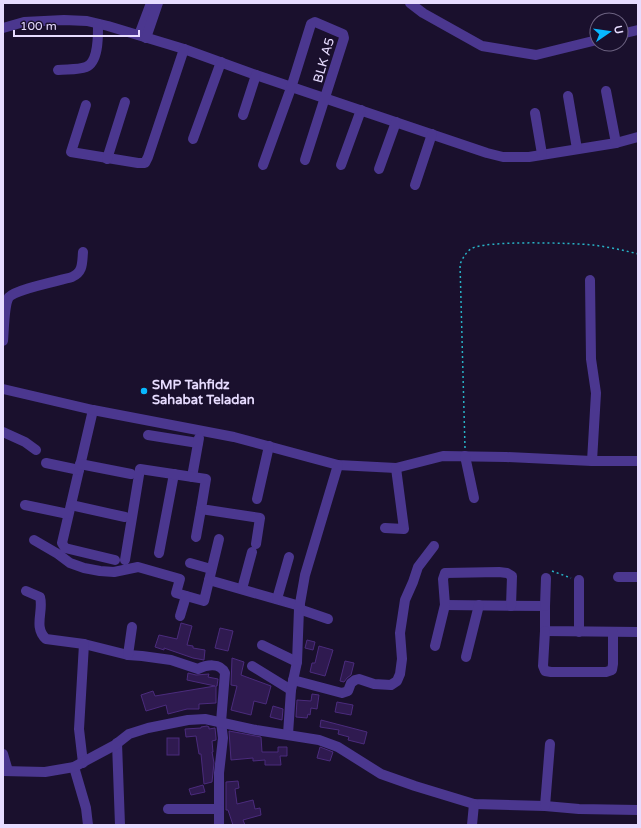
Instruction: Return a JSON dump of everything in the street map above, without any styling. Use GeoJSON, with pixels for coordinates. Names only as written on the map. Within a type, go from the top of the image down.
{"type":"FeatureCollection","features":[{"type":"Feature","properties":{"kind":"street"},"geometry":{"type":"LineString","coordinates":[[142,36],[150,3]]}},
{"type":"Feature","properties":{"kind":"street"},"geometry":{"type":"LineString","coordinates":[[142,36],[158,3]]}},
{"type":"Feature","properties":{"kind":"street"},"geometry":{"type":"LineString","coordinates":[[410,3],[423,13],[482,46],[536,56],[589,42]]}},
{"type":"Feature","properties":{"kind":"street"},"geometry":{"type":"LineString","coordinates":[[3,28],[24,22],[64,20],[87,21],[184,49],[256,75],[503,157],[529,157],[616,143],[638,137]]}},
{"type":"Feature","properties":{"kind":"street","name":"BLK A5"},"geometry":{"type":"LineString","coordinates":[[292,87],[311,24],[315,22],[344,34],[325,98]]}},
{"type":"Feature","properties":{"kind":"street"},"geometry":{"type":"LineString","coordinates":[[58,70],[87,67],[91,64],[96,49],[98,24]]}},
{"type":"Feature","properties":{"kind":"street"},"geometry":{"type":"LineString","coordinates":[[86,104],[71,152],[145,163],[184,49]]}},
{"type":"Feature","properties":{"kind":"street"},"geometry":{"type":"LineString","coordinates":[[193,138],[221,62]]}},
{"type":"Feature","properties":{"kind":"street"},"geometry":{"type":"LineString","coordinates":[[243,115],[256,75]]}},
{"type":"Feature","properties":{"kind":"street"},"geometry":{"type":"LineString","coordinates":[[263,164],[292,87]]}},
{"type":"Feature","properties":{"kind":"street"},"geometry":{"type":"LineString","coordinates":[[606,92],[616,143]]}},
{"type":"Feature","properties":{"kind":"street"},"geometry":{"type":"LineString","coordinates":[[568,96],[578,149]]}},
{"type":"Feature","properties":{"kind":"street"},"geometry":{"type":"LineString","coordinates":[[305,160],[325,98]]}},
{"type":"Feature","properties":{"kind":"street"},"geometry":{"type":"LineString","coordinates":[[107,158],[125,102]]}},
{"type":"Feature","properties":{"kind":"street"},"geometry":{"type":"LineString","coordinates":[[341,165],[361,110]]}},
{"type":"Feature","properties":{"kind":"street"},"geometry":{"type":"LineString","coordinates":[[535,113],[542,154]]}},
{"type":"Feature","properties":{"kind":"street"},"geometry":{"type":"LineString","coordinates":[[379,169],[396,122]]}},
{"type":"Feature","properties":{"kind":"street"},"geometry":{"type":"LineString","coordinates":[[415,184],[432,134]]}},
{"type":"Feature","properties":{"kind":"street"},"geometry":{"type":"LineString","coordinates":[[3,340],[4,315],[9,298],[18,291],[78,275],[84,252]]}},
{"type":"Feature","properties":{"kind":"street"},"geometry":{"type":"LineString","coordinates":[[590,280],[591,359],[596,393],[592,461]]}},
{"type":"Feature","properties":{"kind":"street"},"geometry":{"type":"LineString","coordinates":[[3,389],[93,410],[234,437],[338,465],[396,468],[442,456],[638,461]]}},
{"type":"Feature","properties":{"kind":"street"},"geometry":{"type":"LineString","coordinates":[[93,410],[62,543],[64,547],[120,560],[140,469],[206,479],[196,538]]}},
{"type":"Feature","properties":{"kind":"street"},"geometry":{"type":"LineString","coordinates":[[192,477],[200,431]]}},
{"type":"Feature","properties":{"kind":"street"},"geometry":{"type":"LineString","coordinates":[[3,432],[25,442],[36,450]]}},
{"type":"Feature","properties":{"kind":"street"},"geometry":{"type":"LineString","coordinates":[[148,435],[198,443]]}},
{"type":"Feature","properties":{"kind":"street"},"geometry":{"type":"LineString","coordinates":[[257,499],[269,446]]}},
{"type":"Feature","properties":{"kind":"street"},"geometry":{"type":"LineString","coordinates":[[465,456],[474,498]]}},
{"type":"Feature","properties":{"kind":"street"},"geometry":{"type":"LineString","coordinates":[[46,463],[131,474]]}},
{"type":"Feature","properties":{"kind":"street"},"geometry":{"type":"LineString","coordinates":[[288,734],[291,690],[297,662],[300,608],[305,575],[338,465]]}},
{"type":"Feature","properties":{"kind":"street"},"geometry":{"type":"LineString","coordinates":[[385,528],[404,529],[396,468]]}},
{"type":"Feature","properties":{"kind":"street"},"geometry":{"type":"LineString","coordinates":[[159,553],[174,474]]}},
{"type":"Feature","properties":{"kind":"street"},"geometry":{"type":"LineString","coordinates":[[25,505],[125,517]]}},
{"type":"Feature","properties":{"kind":"street"},"geometry":{"type":"LineString","coordinates":[[201,509],[260,518],[254,548],[242,589]]}},
{"type":"Feature","properties":{"kind":"street"},"geometry":{"type":"LineString","coordinates":[[34,540],[70,563],[84,568],[114,572],[138,567],[180,578],[176,593],[204,601],[219,539]]}},
{"type":"Feature","properties":{"kind":"street"},"geometry":{"type":"LineString","coordinates":[[293,680],[342,693],[348,691],[351,683],[355,680],[391,686],[395,683],[399,678],[401,666],[400,633],[405,600],[418,567],[434,546]]}},
{"type":"Feature","properties":{"kind":"street"},"geometry":{"type":"LineString","coordinates":[[277,599],[289,557]]}},
{"type":"Feature","properties":{"kind":"street"},"geometry":{"type":"LineString","coordinates":[[190,563],[242,589],[277,599],[328,619]]}},
{"type":"Feature","properties":{"kind":"street"},"geometry":{"type":"LineString","coordinates":[[435,646],[445,605],[443,579],[445,573],[507,573],[512,576],[511,606]]}},
{"type":"Feature","properties":{"kind":"street"},"geometry":{"type":"LineString","coordinates":[[618,577],[638,577]]}},
{"type":"Feature","properties":{"kind":"street"},"geometry":{"type":"LineString","coordinates":[[546,578],[543,666],[545,671],[606,672],[612,670],[613,632]]}},
{"type":"Feature","properties":{"kind":"street"},"geometry":{"type":"LineString","coordinates":[[578,580],[579,632]]}},
{"type":"Feature","properties":{"kind":"street"},"geometry":{"type":"LineString","coordinates":[[26,591],[40,597],[40,629],[46,639],[102,647],[128,655],[171,660],[198,669],[208,665],[217,666],[222,669],[225,673],[221,722],[223,738],[218,773],[219,825]]}},
{"type":"Feature","properties":{"kind":"street"},"geometry":{"type":"LineString","coordinates":[[180,616],[186,596]]}},
{"type":"Feature","properties":{"kind":"street"},"geometry":{"type":"LineString","coordinates":[[445,605],[545,606]]}},
{"type":"Feature","properties":{"kind":"street"},"geometry":{"type":"LineString","coordinates":[[466,658],[479,605]]}},
{"type":"Feature","properties":{"kind":"street"},"geometry":{"type":"LineString","coordinates":[[128,655],[132,628]]}},
{"type":"Feature","properties":{"kind":"street"},"geometry":{"type":"LineString","coordinates":[[545,631],[638,632]]}},
{"type":"Feature","properties":{"kind":"street"},"geometry":{"type":"LineString","coordinates":[[84,644],[78,765],[88,825]]}},
{"type":"Feature","properties":{"kind":"street"},"geometry":{"type":"LineString","coordinates":[[262,646],[297,662]]}},
{"type":"Feature","properties":{"kind":"street"},"geometry":{"type":"LineString","coordinates":[[252,666],[291,690]]}},
{"type":"Feature","properties":{"kind":"street"},"geometry":{"type":"LineString","coordinates":[[3,754],[5,771],[45,772],[78,765],[117,743],[128,734],[148,728],[188,720],[205,719],[256,730],[319,740],[338,747],[381,774],[474,804],[638,810]]}},
{"type":"Feature","properties":{"kind":"street"},"geometry":{"type":"LineString","coordinates":[[117,743],[120,825]]}},
{"type":"Feature","properties":{"kind":"street"},"geometry":{"type":"LineString","coordinates":[[544,806],[550,744]]}},
{"type":"Feature","properties":{"kind":"street"},"geometry":{"type":"LineString","coordinates":[[472,825],[474,804]]}},
{"type":"Feature","properties":{"kind":"street"},"geometry":{"type":"LineString","coordinates":[[168,809],[219,809]]}},
{"type":"Feature","properties":{"kind":"path"},"geometry":{"type":"LineString","coordinates":[[465,456],[460,264],[464,256],[471,249],[479,245],[515,243],[591,244],[638,254]]}},
{"type":"Feature","properties":{"kind":"path"},"geometry":{"type":"LineString","coordinates":[[546,578],[548,570],[578,580]]}},
{"type":"Feature","properties":{"kind":"building"},"geometry":{"type":"Polygon","coordinates":[[[181,623],[192,626],[187,645],[193,646],[193,648],[205,650],[204,660],[193,658],[164,648],[164,650],[155,647],[159,635],[177,639],[181,623]]]}},
{"type":"Feature","properties":{"kind":"building"},"geometry":{"type":"Polygon","coordinates":[[[220,628],[233,631],[228,651],[215,648],[220,628]]]}},
{"type":"Feature","properties":{"kind":"building"},"geometry":{"type":"Polygon","coordinates":[[[307,640],[315,642],[313,650],[305,648],[307,640]]]}},
{"type":"Feature","properties":{"kind":"building"},"geometry":{"type":"Polygon","coordinates":[[[319,646],[333,650],[325,676],[310,672],[312,663],[315,663],[319,646]]]}},
{"type":"Feature","properties":{"kind":"building"},"geometry":{"type":"Polygon","coordinates":[[[232,658],[244,662],[241,675],[271,686],[266,704],[254,701],[251,715],[231,710],[237,686],[231,685],[232,658]]]}},
{"type":"Feature","properties":{"kind":"building"},"geometry":{"type":"Polygon","coordinates":[[[345,661],[354,663],[351,675],[344,682],[340,681],[345,661]]]}},
{"type":"Feature","properties":{"kind":"building"},"geometry":{"type":"Polygon","coordinates":[[[188,673],[196,675],[209,674],[208,677],[218,679],[216,686],[216,703],[199,704],[199,709],[187,709],[168,714],[166,705],[146,711],[141,695],[153,691],[155,696],[215,686],[187,680],[188,673]]]}},
{"type":"Feature","properties":{"kind":"building"},"geometry":{"type":"Polygon","coordinates":[[[312,694],[319,695],[317,709],[311,708],[310,715],[308,714],[307,718],[296,717],[297,700],[311,701],[312,694]]]}},
{"type":"Feature","properties":{"kind":"building"},"geometry":{"type":"Polygon","coordinates":[[[337,702],[353,705],[351,715],[335,712],[337,702]]]}},
{"type":"Feature","properties":{"kind":"building"},"geometry":{"type":"Polygon","coordinates":[[[273,706],[283,709],[282,720],[270,717],[273,706]]]}},
{"type":"Feature","properties":{"kind":"building"},"geometry":{"type":"Polygon","coordinates":[[[321,720],[367,732],[364,744],[348,740],[349,737],[338,734],[339,730],[320,727],[321,720]]]}},
{"type":"Feature","properties":{"kind":"building"},"geometry":{"type":"Polygon","coordinates":[[[207,726],[209,729],[215,728],[216,740],[212,741],[214,763],[212,782],[204,784],[201,754],[199,754],[196,736],[186,737],[185,729],[207,726]]]}},
{"type":"Feature","properties":{"kind":"building"},"geometry":{"type":"Polygon","coordinates":[[[229,731],[261,737],[262,752],[278,752],[278,747],[287,747],[287,756],[280,756],[281,765],[265,765],[265,760],[253,761],[253,758],[231,760],[229,731]]]}},
{"type":"Feature","properties":{"kind":"building"},"geometry":{"type":"Polygon","coordinates":[[[167,738],[179,738],[179,755],[167,755],[167,738]]]}},
{"type":"Feature","properties":{"kind":"building"},"geometry":{"type":"Polygon","coordinates":[[[320,747],[333,752],[330,761],[317,758],[320,747]]]}},
{"type":"Feature","properties":{"kind":"building"},"geometry":{"type":"Polygon","coordinates":[[[238,781],[239,788],[235,789],[237,804],[253,800],[255,809],[260,808],[261,815],[243,820],[245,825],[233,825],[228,810],[226,810],[226,782],[238,781]]]}},
{"type":"Feature","properties":{"kind":"building"},"geometry":{"type":"Polygon","coordinates":[[[203,785],[205,792],[191,795],[189,789],[203,785]]]}},
{"type":"Feature","properties":{"kind":"place","name":"SMP Tahfidz Sahabat Teladan"},"geometry":{"type":"Point","coordinates":[144,391]}}]}
